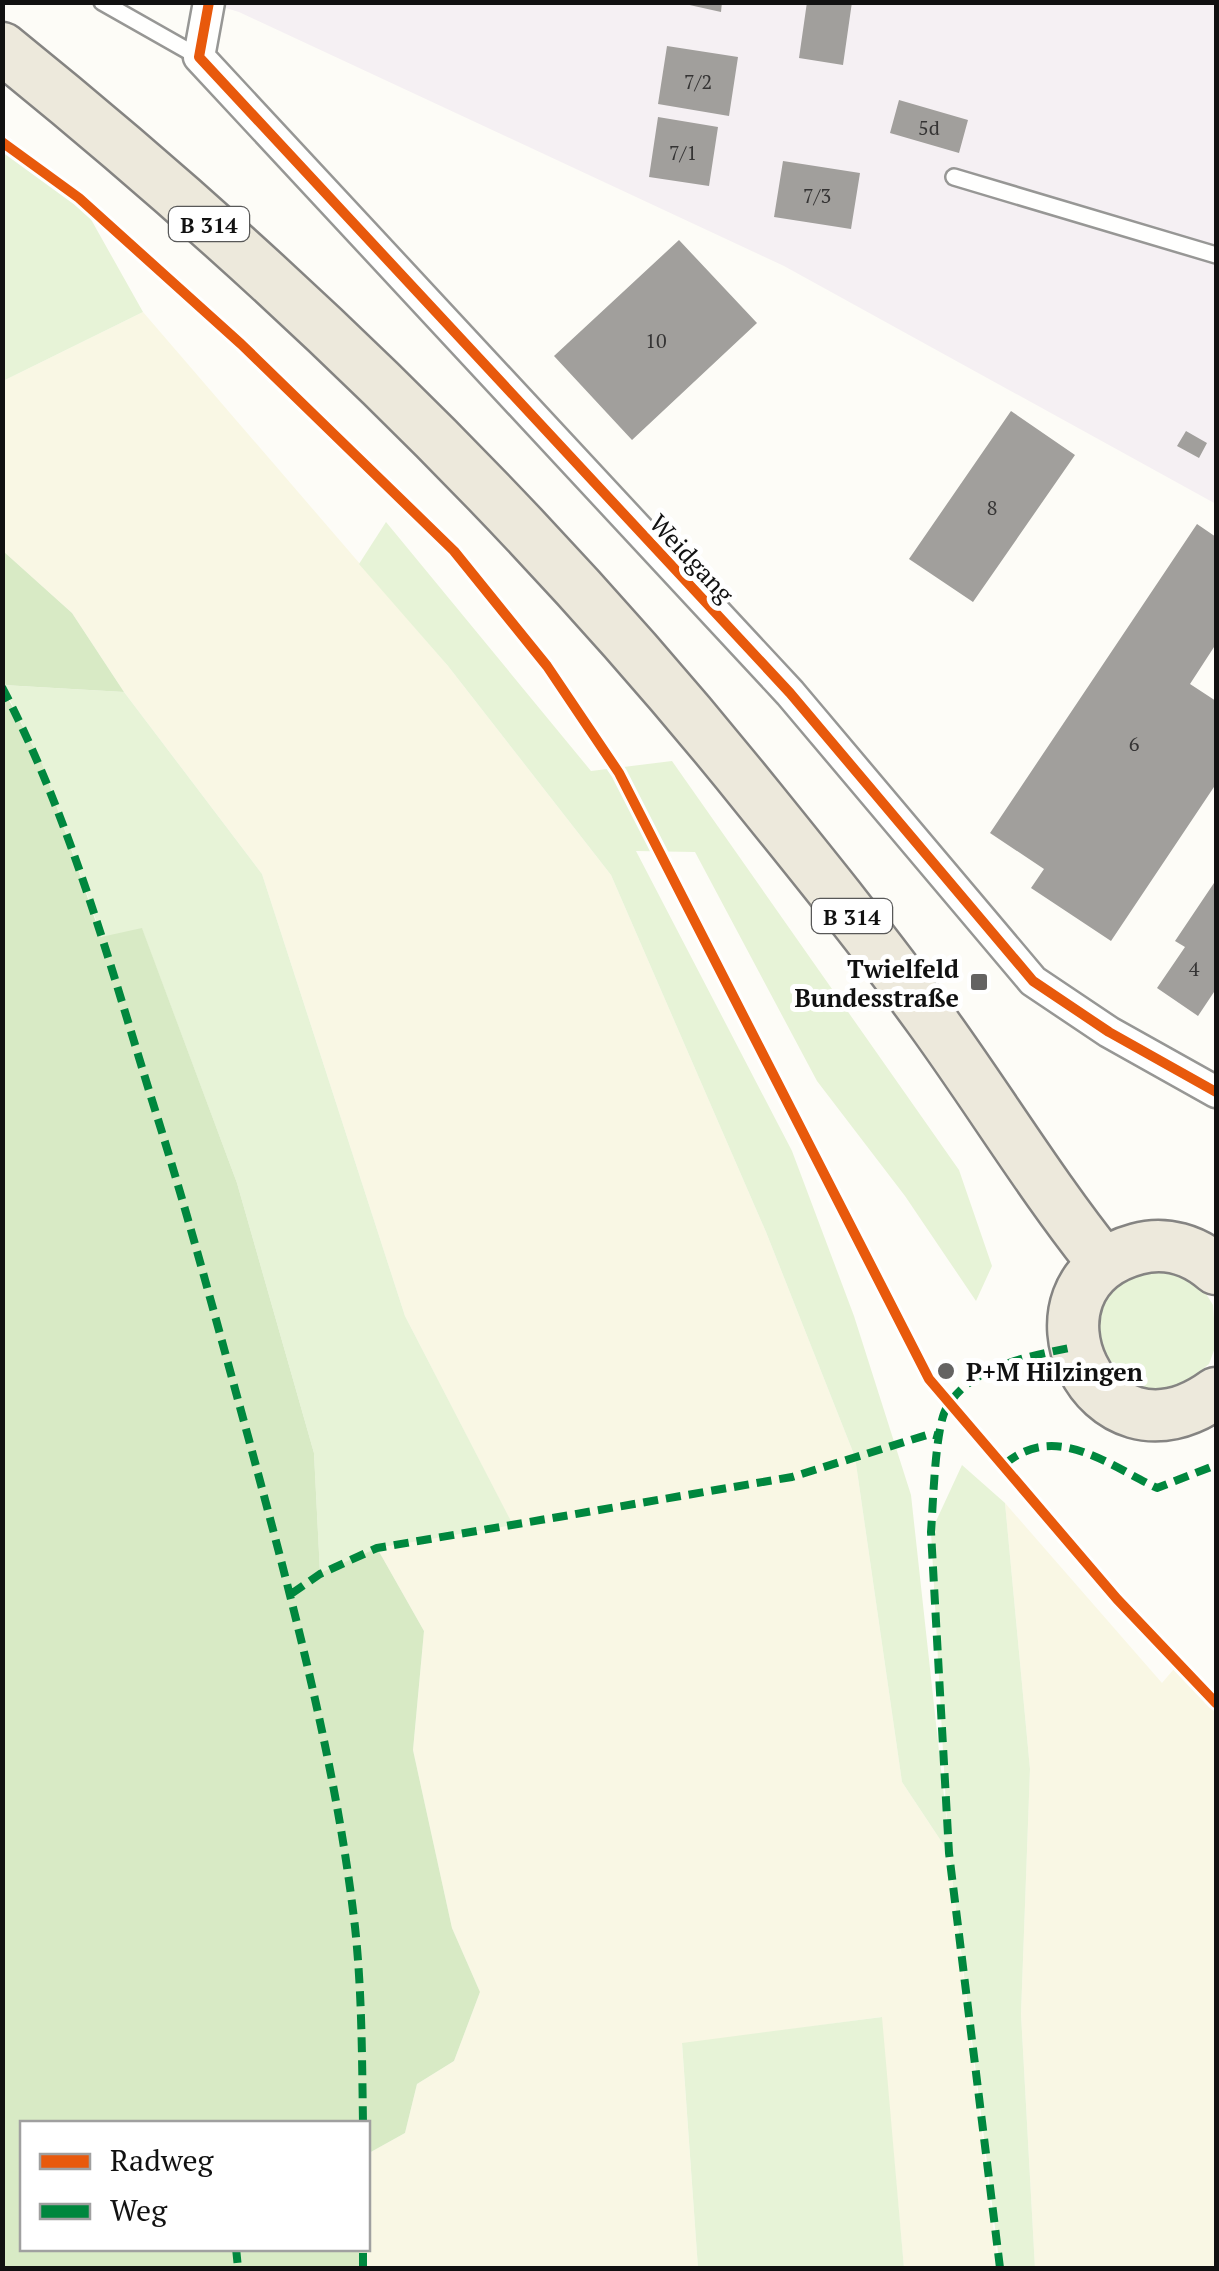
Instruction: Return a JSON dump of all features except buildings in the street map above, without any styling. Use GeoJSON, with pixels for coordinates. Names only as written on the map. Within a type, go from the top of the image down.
{"type":"FeatureCollection","features":[{"type":"Feature","properties":{"kind":"main road","name":"B 314"},"geometry":{"type":"LineString","coordinates":[[2,48],[294,300],[408,408],[576,585],[732,766],[852,915],[1104,1264]]}},
{"type":"Feature","properties":{"kind":"main road"},"geometry":{"type":"LineString","coordinates":[[1210,1414],[1146,1416],[1121,1408],[1099,1393],[1083,1372],[1074,1347],[1073,1324],[1077,1302],[1104,1264],[1148,1246],[1171,1246],[1194,1253],[1216,1269]]}},
{"type":"Feature","properties":{"kind":"street"},"geometry":{"type":"LineString","coordinates":[[200,57],[209,2]]}},
{"type":"Feature","properties":{"kind":"street","name":"Weidgang"},"geometry":{"type":"LineString","coordinates":[[200,57],[790,693],[1033,981],[1109,1032],[1216,1092]]}},
{"type":"Feature","properties":{"kind":"lane"},"geometry":{"type":"LineString","coordinates":[[102,2],[200,57]]}},
{"type":"Feature","properties":{"kind":"lane"},"geometry":{"type":"LineString","coordinates":[[954,177],[1216,255]]}},
{"type":"Feature","properties":{"kind":"shaded area"},"geometry":{"type":"Polygon","coordinates":[[[209,3],[1216,3],[1216,504],[784,266],[239,12],[209,3]]]}},
{"type":"Feature","properties":{"kind":"shaded area"},"geometry":{"type":"Polygon","coordinates":[[[143,312],[448,666],[611,875],[766,1232],[855,1457],[902,1782],[949,1853],[998,2268],[904,2268],[881,2017],[682,2044],[698,2268],[367,2268],[370,2152],[405,2133],[417,2084],[454,2061],[480,1992],[452,1928],[413,1750],[424,1631],[377,1548],[512,1524],[405,1316],[262,874],[124,692],[72,613],[3,551],[3,381],[143,312]]]}},
{"type":"Feature","properties":{"kind":"shaded area"},"geometry":{"type":"Polygon","coordinates":[[[1005,1503],[1162,1683],[1179,1663],[1216,1703],[1216,2268],[1035,2268],[1021,2014],[1030,1769],[1005,1503]]]}},
{"type":"Feature","properties":{"kind":"green space"},"geometry":{"type":"Polygon","coordinates":[[[3,142],[79,198],[143,312],[3,381],[3,142]]]}},
{"type":"Feature","properties":{"kind":"green space"},"geometry":{"type":"Polygon","coordinates":[[[386,522],[591,771],[672,761],[959,1170],[992,1266],[976,1301],[905,1196],[817,1081],[695,852],[636,851],[792,1151],[854,1316],[911,1495],[947,1824],[931,1532],[962,1465],[1005,1503],[1030,1769],[1021,2014],[1035,2268],[1000,2268],[949,1853],[902,1782],[855,1457],[766,1232],[611,875],[448,666],[359,564],[386,522]]]}},
{"type":"Feature","properties":{"kind":"green space"},"geometry":{"type":"Polygon","coordinates":[[[3,551],[72,613],[124,692],[3,685],[3,551]]]}},
{"type":"Feature","properties":{"kind":"green space"},"geometry":{"type":"Polygon","coordinates":[[[2,685],[124,692],[262,874],[405,1316],[513,1525],[377,1548],[320,1574],[314,1453],[237,1183],[142,929],[102,938],[42,763],[2,685]]]}},
{"type":"Feature","properties":{"kind":"green space"},"geometry":{"type":"Polygon","coordinates":[[[2,687],[42,763],[101,937],[142,928],[237,1183],[314,1453],[320,1573],[377,1548],[424,1631],[413,1750],[452,1928],[480,1992],[454,2061],[417,2084],[405,2133],[370,2152],[370,2121],[20,2121],[20,2251],[367,2251],[367,2268],[3,2268],[2,687]]]}},
{"type":"Feature","properties":{"kind":"green space"},"geometry":{"type":"Polygon","coordinates":[[[1164,1266],[1202,1287],[1213,1305],[1216,1345],[1209,1364],[1177,1390],[1136,1392],[1102,1369],[1093,1307],[1122,1274],[1164,1266]]]}},
{"type":"Feature","properties":{"kind":"green space"},"geometry":{"type":"Polygon","coordinates":[[[882,2017],[904,2268],[698,2268],[682,2043],[882,2017]]]}},
{"type":"Feature","properties":{"kind":"marked path"},"geometry":{"type":"LineString","coordinates":[[2,687],[70,843],[106,950],[192,1235],[296,1621],[347,1865],[360,2000],[363,2121]]}},
{"type":"Feature","properties":{"kind":"marked path"},"geometry":{"type":"LineString","coordinates":[[1000,2268],[949,1853],[931,1532],[935,1468],[942,1419],[956,1394],[1002,1365],[1074,1347]]}},
{"type":"Feature","properties":{"kind":"marked path"},"geometry":{"type":"LineString","coordinates":[[291,1594],[320,1574],[377,1548],[792,1477],[930,1434],[941,1437]]}},
{"type":"Feature","properties":{"kind":"marked path"},"geometry":{"type":"LineString","coordinates":[[1005,1464],[1024,1452],[1062,1447],[1100,1459],[1157,1488],[1216,1465]]}},
{"type":"Feature","properties":{"kind":"marked path"},"geometry":{"type":"LineString","coordinates":[[236,2251],[238,2268]]}},
{"type":"Feature","properties":{"kind":"marked path"},"geometry":{"type":"LineString","coordinates":[[363,2251],[363,2268]]}},
{"type":"Feature","properties":{"kind":"cycle path"},"geometry":{"type":"LineString","coordinates":[[209,2],[199,57],[790,693],[1033,981],[1109,1032],[1216,1092]]}},
{"type":"Feature","properties":{"kind":"cycle path"},"geometry":{"type":"LineString","coordinates":[[2,142],[79,198],[241,344],[454,551],[547,666],[619,773],[929,1379],[1117,1599],[1216,1703]]}},
{"type":"Feature","properties":{"kind":"place","name":"Twielfeld Bundesstraße"},"geometry":{"type":"Point","coordinates":[979,982]}},
{"type":"Feature","properties":{"kind":"place","name":"P+M Hilzingen"},"geometry":{"type":"Point","coordinates":[946,1371]}}]}
